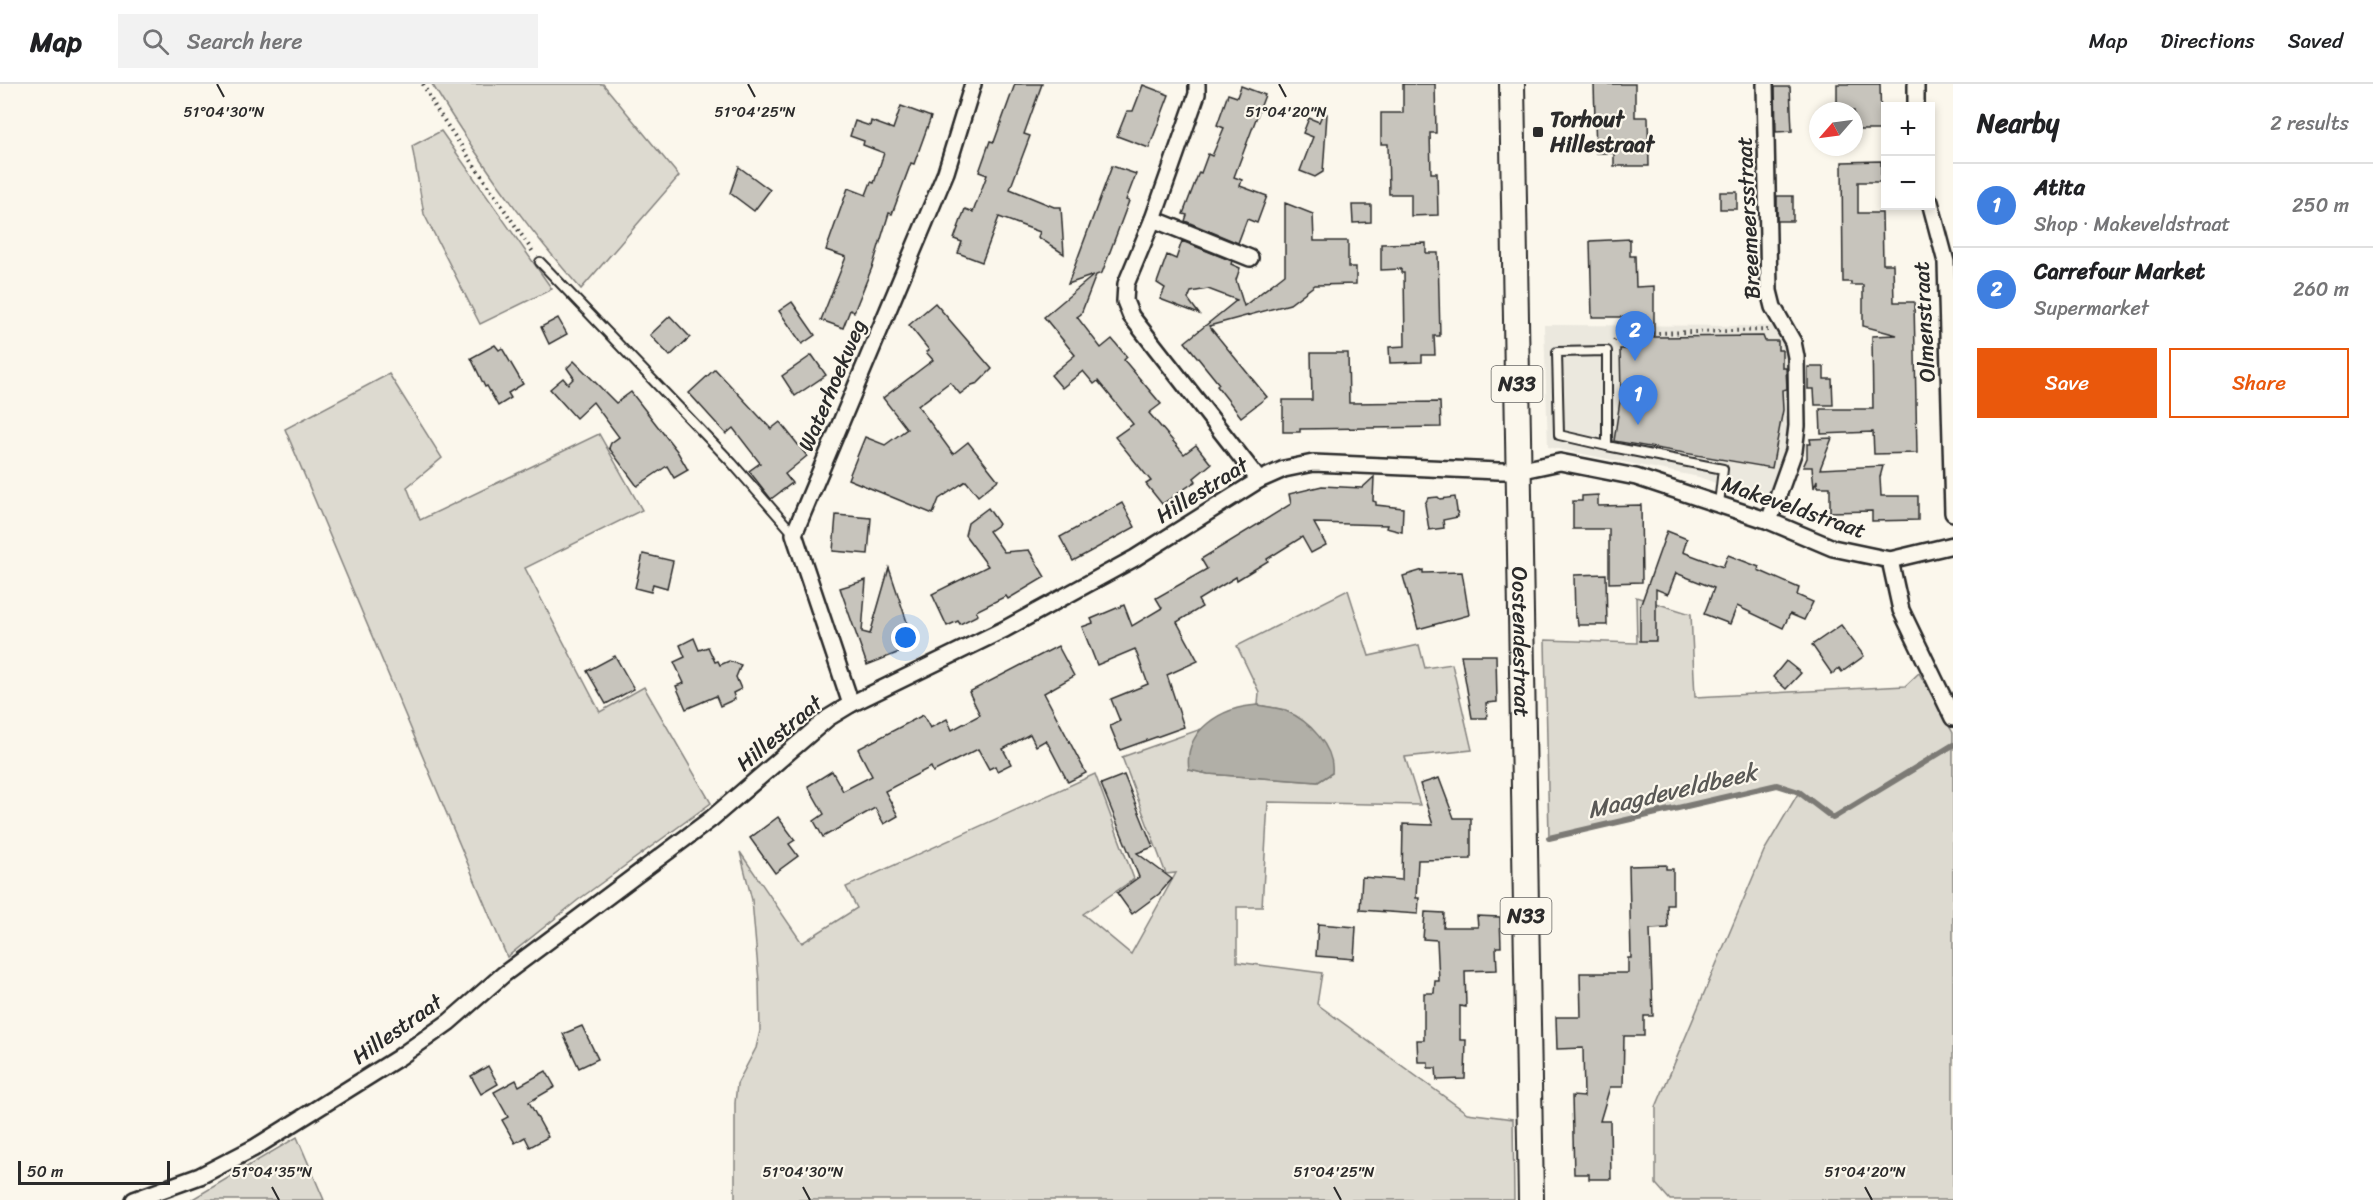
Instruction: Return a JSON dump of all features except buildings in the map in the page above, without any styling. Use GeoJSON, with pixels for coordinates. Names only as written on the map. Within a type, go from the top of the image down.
{"type":"FeatureCollection","features":[{"type":"Feature","properties":{"kind":"main road","name":"Oostendestraat"},"geometry":{"type":"LineString","coordinates":[[1512,84],[1531,1200]]}},
{"type":"Feature","properties":{"kind":"street","name":"Waterhoekweg"},"geometry":{"type":"LineString","coordinates":[[794,534],[946,172],[973,84]]}},
{"type":"Feature","properties":{"kind":"street"},"geometry":{"type":"LineString","coordinates":[[1197,84],[1197,94],[1153,219],[1126,284],[1125,301],[1131,316],[1259,480]]}},
{"type":"Feature","properties":{"kind":"street","name":"Breemeersstraat"},"geometry":{"type":"LineString","coordinates":[[1765,84],[1769,291],[1773,307],[1793,342],[1796,357],[1797,426],[1794,451],[1769,521]]}},
{"type":"Feature","properties":{"kind":"street"},"geometry":{"type":"LineString","coordinates":[[1916,84],[1916,102]]}},
{"type":"Feature","properties":{"kind":"street","name":"Olmenstraat"},"geometry":{"type":"LineString","coordinates":[[1932,210],[1946,262],[1953,513]]}},
{"type":"Feature","properties":{"kind":"street"},"geometry":{"type":"LineString","coordinates":[[1153,219],[1250,258]]}},
{"type":"Feature","properties":{"kind":"street","name":"Makeveldstraat"},"geometry":{"type":"LineString","coordinates":[[1518,471],[1560,462],[1636,477],[1769,521],[1833,548],[1890,560],[1901,610],[1953,718]]}},
{"type":"Feature","properties":{"kind":"street","name":"Hillestraat"},"geometry":{"type":"LineString","coordinates":[[134,1200],[200,1176],[254,1148],[424,1040],[449,1022],[504,974],[711,819],[828,718],[1005,629],[1125,563],[1259,480],[1284,469],[1313,463],[1518,471]]}},
{"type":"Feature","properties":{"kind":"street"},"geometry":{"type":"LineString","coordinates":[[794,534],[851,705]]}},
{"type":"Feature","properties":{"kind":"street"},"geometry":{"type":"LineString","coordinates":[[1890,560],[1953,546]]}},
{"type":"Feature","properties":{"kind":"lane"},"geometry":{"type":"LineString","coordinates":[[540,262],[732,463],[794,534]]}},
{"type":"Feature","properties":{"kind":"lane"},"geometry":{"type":"LineString","coordinates":[[1607,446],[1607,351],[1557,352],[1559,435],[1607,446],[1723,469],[1719,504]]}},
{"type":"Feature","properties":{"kind":"path"},"geometry":{"type":"LineString","coordinates":[[423,84],[435,106],[540,262]]}},
{"type":"Feature","properties":{"kind":"path"},"geometry":{"type":"LineString","coordinates":[[1607,351],[1619,334],[1787,331]]}},
{"type":"Feature","properties":{"kind":"shaded area"},"geometry":{"type":"Polygon","coordinates":[[[432,84],[603,84],[679,176],[581,289],[540,241],[502,190],[432,84]]]}},
{"type":"Feature","properties":{"kind":"shaded area"},"geometry":{"type":"Polygon","coordinates":[[[441,131],[552,289],[480,324],[424,214],[412,146],[441,131]]]}},
{"type":"Feature","properties":{"kind":"shaded area"},"geometry":{"type":"Polygon","coordinates":[[[1544,325],[1772,326],[1788,344],[1788,450],[1772,490],[1762,500],[1699,477],[1548,447],[1544,325]]]}},
{"type":"Feature","properties":{"kind":"shaded area"},"geometry":{"type":"Polygon","coordinates":[[[389,374],[442,458],[407,487],[420,520],[599,434],[642,510],[525,568],[600,712],[644,687],[711,803],[578,900],[507,957],[285,429],[389,374]]]}},
{"type":"Feature","properties":{"kind":"shaded area"},"geometry":{"type":"Polygon","coordinates":[[[1348,590],[1369,656],[1419,645],[1425,668],[1452,664],[1472,750],[1405,757],[1420,805],[1268,802],[1262,907],[1237,907],[1237,962],[1322,973],[1317,1004],[1467,1113],[1513,1119],[1514,1200],[735,1200],[737,1084],[756,1048],[760,1031],[759,981],[752,900],[740,852],[802,943],[857,908],[846,887],[1095,774],[1134,879],[1083,914],[1131,954],[1176,873],[1166,874],[1122,757],[1201,729],[1197,734],[1190,770],[1208,774],[1318,782],[1332,773],[1286,710],[1258,705],[1259,692],[1237,646],[1348,590]]]}},
{"type":"Feature","properties":{"kind":"shaded area"},"geometry":{"type":"Polygon","coordinates":[[[1636,597],[1691,614],[1695,697],[1905,686],[1919,673],[1953,733],[1953,1200],[1670,1200],[1656,1184],[1656,1107],[1764,851],[1799,792],[1777,785],[1549,838],[1545,640],[1637,643],[1636,597]]]}},
{"type":"Feature","properties":{"kind":"shaded area"},"geometry":{"type":"Polygon","coordinates":[[[1258,705],[1286,711],[1311,728],[1325,744],[1332,763],[1332,773],[1318,782],[1208,774],[1189,770],[1192,743],[1208,723],[1231,710],[1258,705]]]}},
{"type":"Feature","properties":{"kind":"shaded area"},"geometry":{"type":"Polygon","coordinates":[[[297,1137],[324,1200],[191,1200],[297,1137]]]}},
{"type":"Feature","properties":{"kind":"waterway","name":"Maagdeveldbeek"},"geometry":{"type":"LineString","coordinates":[[1549,838],[1777,785],[1799,792],[1833,818],[1953,745]]}},
{"type":"Feature","properties":{"kind":"place","name":"Torhout Hillestraat"},"geometry":{"type":"Point","coordinates":[1538,132]}},
{"type":"Feature","properties":{"kind":"place","name":"Carrefour Market"},"geometry":{"type":"Point","coordinates":[1635,361]}},
{"type":"Feature","properties":{"kind":"place","name":"Atita"},"geometry":{"type":"Point","coordinates":[1638,425]}}]}
